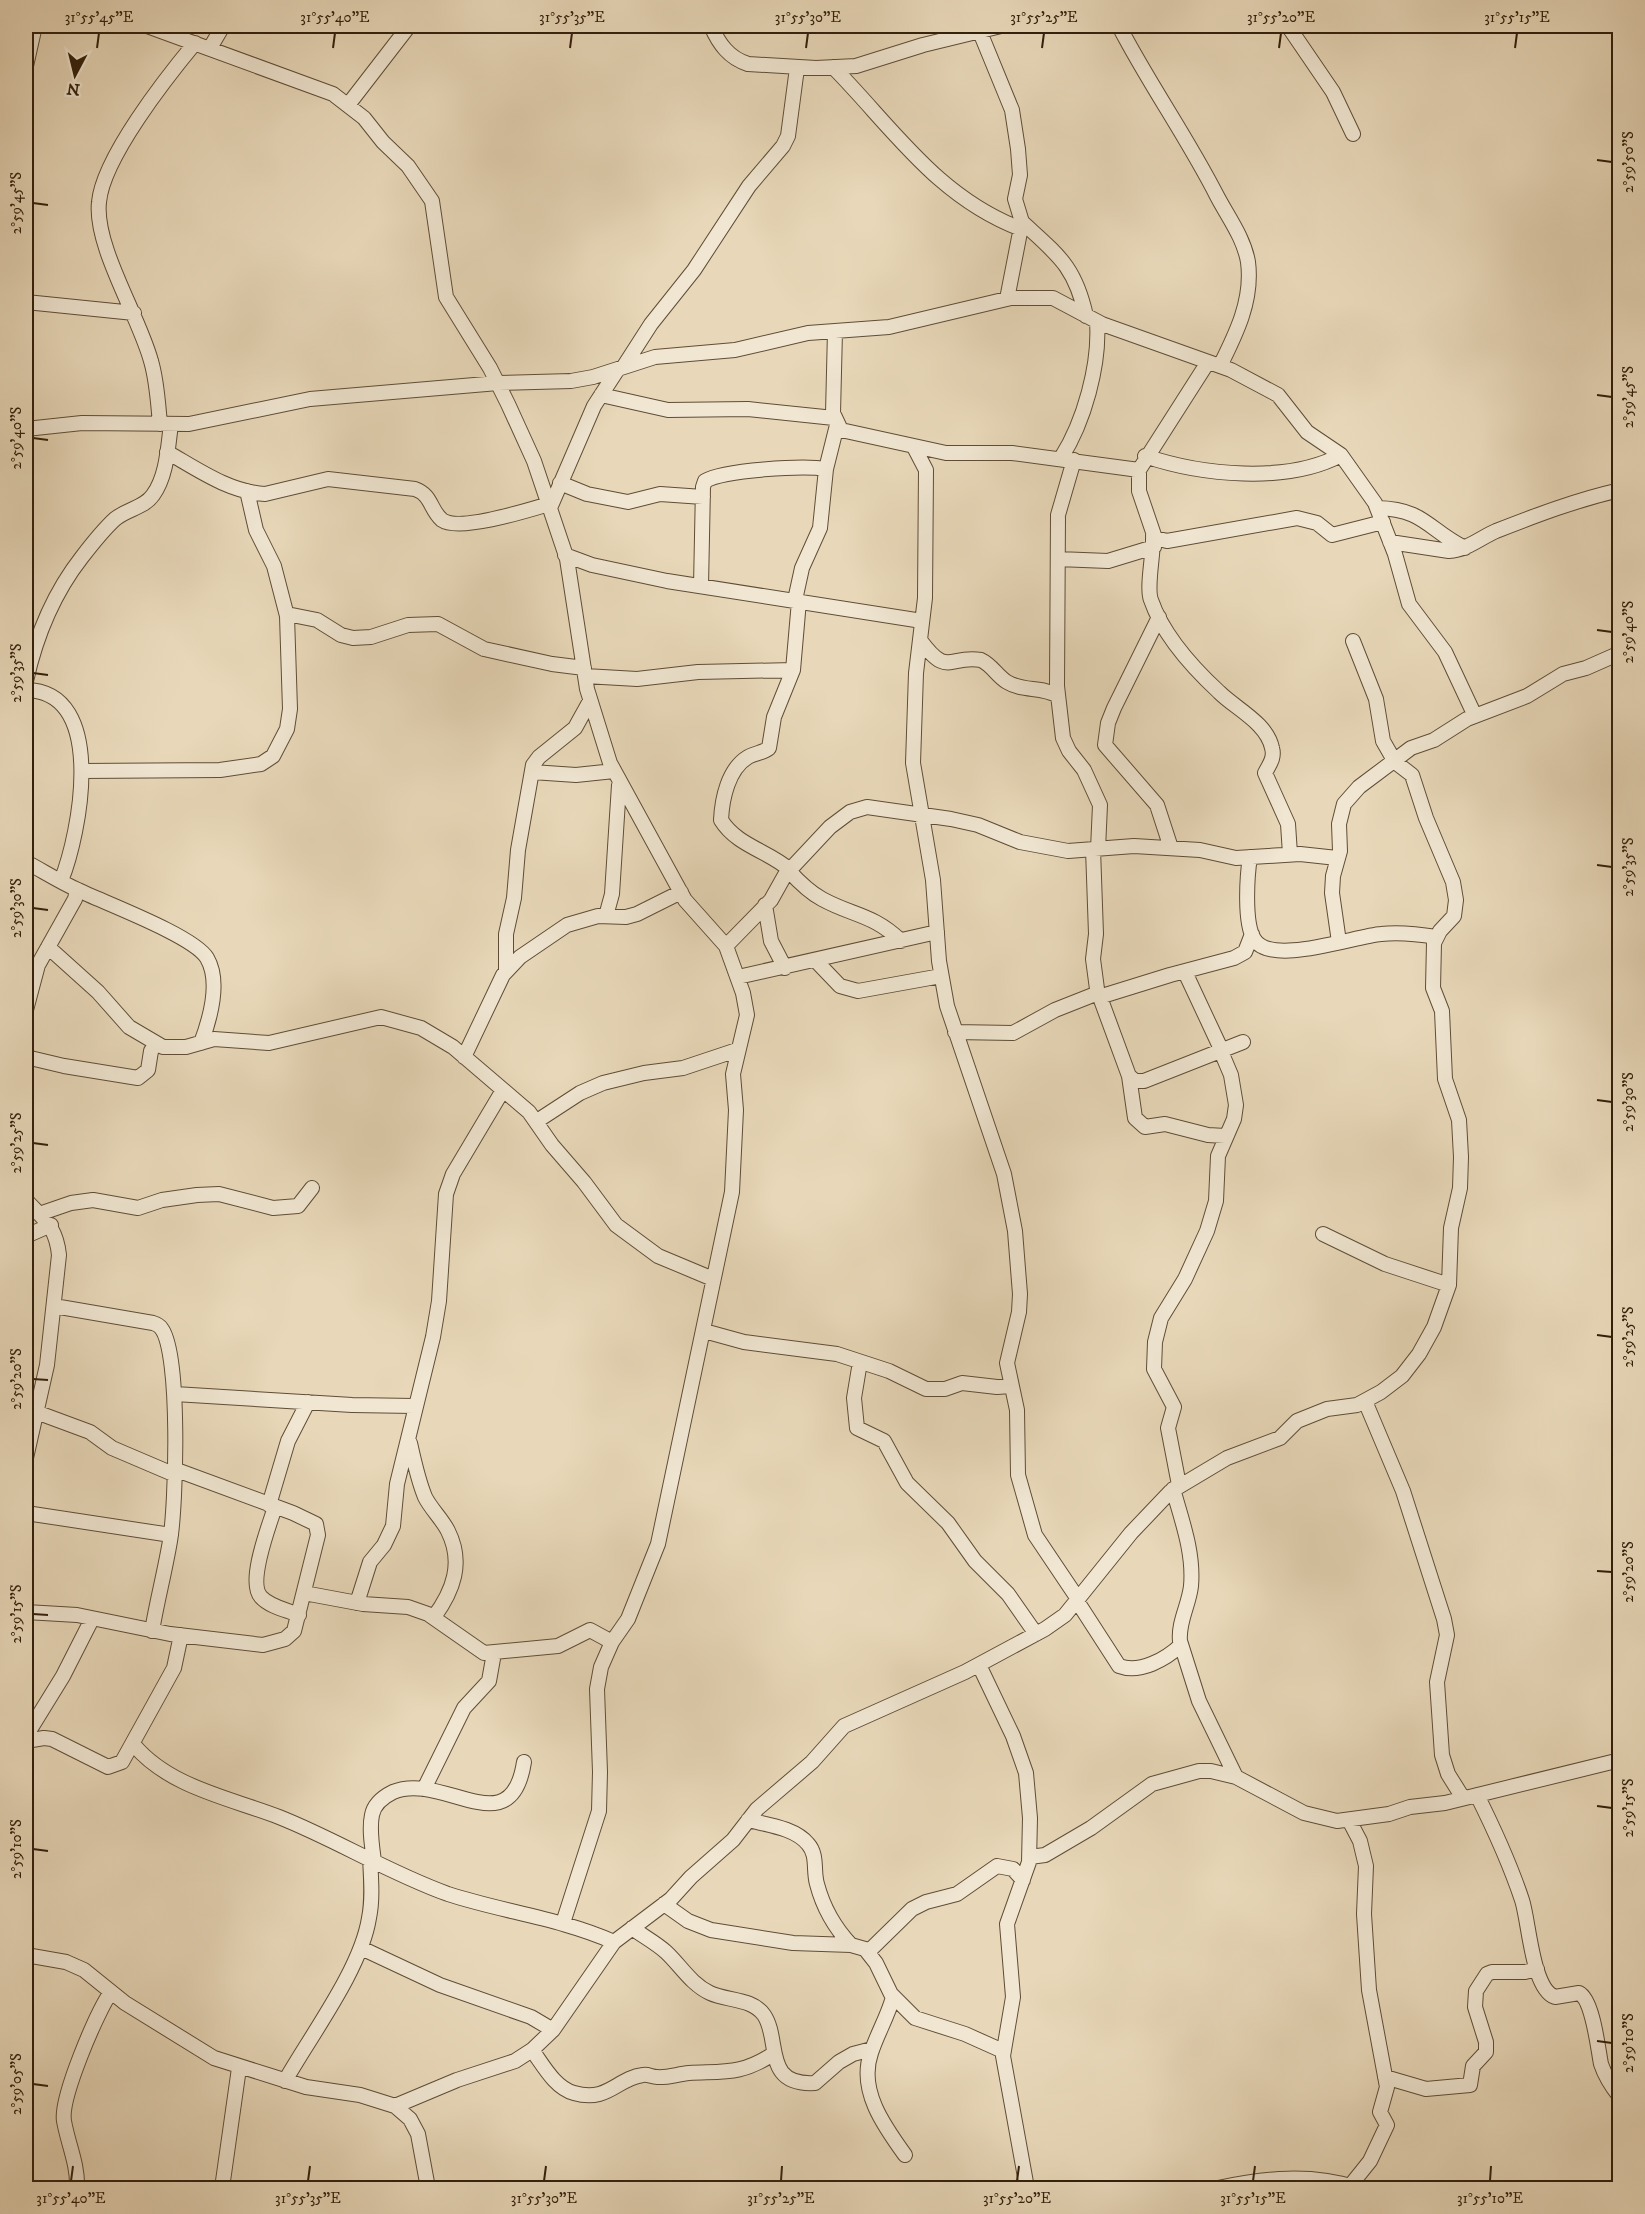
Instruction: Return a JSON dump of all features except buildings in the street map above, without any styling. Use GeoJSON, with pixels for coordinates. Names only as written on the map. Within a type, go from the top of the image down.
{"type":"FeatureCollection","features":[{"type":"Feature","properties":{"kind":"street"},"geometry":{"type":"LineString","coordinates":[[26,66],[35,26]]}},
{"type":"Feature","properties":{"kind":"street"},"geometry":{"type":"LineString","coordinates":[[147,26],[333,94],[364,118],[383,142],[408,166],[432,201],[446,297],[498,383],[534,461],[565,555],[590,700],[617,777],[681,892],[698,917],[726,946],[738,977],[747,1015],[733,1074],[736,1110],[733,1182],[704,1331],[658,1544],[628,1619],[612,1642],[601,1667],[597,1689],[599,1811],[563,1923]]}},
{"type":"Feature","properties":{"kind":"street"},"geometry":{"type":"LineString","coordinates":[[210,48],[223,26]]}},
{"type":"Feature","properties":{"kind":"street"},"geometry":{"type":"LineString","coordinates":[[711,26],[720,45],[739,61],[796,68],[865,64],[973,31],[1001,26]]}},
{"type":"Feature","properties":{"kind":"street"},"geometry":{"type":"LineString","coordinates":[[1119,26],[1177,128],[1202,165],[1239,235],[1248,261],[1247,289],[1240,324],[1214,364],[1145,456],[1138,470],[1139,491],[1154,541],[1149,590],[1159,617],[1192,665],[1218,692],[1261,726],[1272,746],[1272,760],[1265,774],[1291,832],[1290,854]]}},
{"type":"Feature","properties":{"kind":"street"},"geometry":{"type":"LineString","coordinates":[[1288,26],[1333,92],[1353,134]]}},
{"type":"Feature","properties":{"kind":"street"},"geometry":{"type":"LineString","coordinates":[[348,105],[401,29]]}},
{"type":"Feature","properties":{"kind":"street"},"geometry":{"type":"LineString","coordinates":[[973,31],[1015,125],[1020,175],[1015,199],[1021,225],[1006,299]]}},
{"type":"Feature","properties":{"kind":"street"},"geometry":{"type":"LineString","coordinates":[[26,681],[41,627],[58,592],[80,559],[117,518],[148,501],[161,480],[167,452],[166,424],[151,361],[111,259],[99,219],[100,194],[118,154],[135,126],[195,43]]}},
{"type":"Feature","properties":{"kind":"street"},"geometry":{"type":"LineString","coordinates":[[833,67],[921,165],[997,220],[1021,225],[1061,257],[1075,277],[1091,319],[1096,355],[1080,423],[1067,459],[1058,515],[1058,696],[1063,738],[1069,751],[1084,770],[1100,806],[1096,849],[1096,934],[1093,959],[1099,995],[1129,1076],[1135,1118],[1139,1124],[1144,1127],[1172,1125],[1208,1136],[1225,1136]]}},
{"type":"Feature","properties":{"kind":"street"},"geometry":{"type":"LineString","coordinates":[[549,506],[601,395],[651,324],[694,270],[752,183],[783,146],[788,136],[796,68]]}},
{"type":"Feature","properties":{"kind":"street"},"geometry":{"type":"LineString","coordinates":[[26,429],[82,423],[166,424],[210,421],[310,399],[498,383],[572,381],[655,357],[735,350],[785,338],[911,323],[1006,299],[1034,296],[1053,298],[1091,319],[1214,364],[1278,395],[1307,432],[1341,455],[1364,484],[1377,508],[1409,604],[1445,652],[1474,716]]}},
{"type":"Feature","properties":{"kind":"street"},"geometry":{"type":"LineString","coordinates":[[26,302],[134,313]]}},
{"type":"Feature","properties":{"kind":"street"},"geometry":{"type":"LineString","coordinates":[[1620,302],[1620,376]]}},
{"type":"Feature","properties":{"kind":"street"},"geometry":{"type":"LineString","coordinates":[[835,331],[836,422],[826,469],[820,528],[802,568],[797,601],[793,670],[774,717],[769,748],[749,756],[735,769],[729,781],[721,820],[749,846],[778,859],[822,900],[881,923],[901,941]]}},
{"type":"Feature","properties":{"kind":"street"},"geometry":{"type":"LineString","coordinates":[[601,395],[668,410],[748,409],[836,422],[849,433],[946,453],[1012,453],[1138,470]]}},
{"type":"Feature","properties":{"kind":"street"},"geometry":{"type":"LineString","coordinates":[[914,447],[926,470],[922,621],[913,745],[933,880],[941,976],[955,1032],[1004,1174],[1015,1231],[1020,1294],[1019,1312],[1007,1363],[1017,1410],[1018,1475],[1035,1535],[1119,1666],[1131,1669],[1144,1666],[1171,1654],[1181,1645]]}},
{"type":"Feature","properties":{"kind":"street"},"geometry":{"type":"LineString","coordinates":[[167,452],[225,484],[265,494],[328,479],[415,489],[423,492],[441,519],[449,523],[480,521],[549,506]]}},
{"type":"Feature","properties":{"kind":"street"},"geometry":{"type":"LineString","coordinates":[[1145,456],[1181,466],[1232,474],[1305,468],[1327,462],[1341,455]]}},
{"type":"Feature","properties":{"kind":"street"},"geometry":{"type":"LineString","coordinates":[[700,586],[703,487],[710,478],[791,468],[826,469]]}},
{"type":"Feature","properties":{"kind":"street"},"geometry":{"type":"LineString","coordinates":[[560,483],[587,494],[628,502],[660,494],[703,497]]}},
{"type":"Feature","properties":{"kind":"street"},"geometry":{"type":"LineString","coordinates":[[1390,542],[1449,552],[1465,548],[1489,534],[1566,503],[1620,490]]}},
{"type":"Feature","properties":{"kind":"street"},"geometry":{"type":"LineString","coordinates":[[82,771],[220,770],[261,764],[273,756],[287,729],[290,709],[287,614],[274,566],[256,530],[247,491]]}},
{"type":"Feature","properties":{"kind":"street"},"geometry":{"type":"LineString","coordinates":[[1377,508],[1406,511],[1421,517],[1451,541],[1465,548]]}},
{"type":"Feature","properties":{"kind":"street"},"geometry":{"type":"LineString","coordinates":[[1058,559],[1108,561],[1154,541],[1167,541],[1297,518],[1317,523],[1332,535],[1383,522]]}},
{"type":"Feature","properties":{"kind":"street"},"geometry":{"type":"LineString","coordinates":[[565,555],[625,573],[922,621]]}},
{"type":"Feature","properties":{"kind":"street"},"geometry":{"type":"LineString","coordinates":[[287,614],[317,620],[341,635],[353,638],[371,637],[408,625],[438,624],[484,649],[584,672],[637,679],[698,672],[793,670]]}},
{"type":"Feature","properties":{"kind":"street"},"geometry":{"type":"LineString","coordinates":[[1159,617],[1114,708],[1108,723],[1106,745],[1157,805],[1171,848]]}},
{"type":"Feature","properties":{"kind":"street"},"geometry":{"type":"LineString","coordinates":[[920,640],[936,659],[945,663],[981,660],[1006,682],[1027,688],[1044,689],[1058,696]]}},
{"type":"Feature","properties":{"kind":"street"},"geometry":{"type":"LineString","coordinates":[[395,2106],[457,2080],[515,2061],[532,2050],[553,2030],[614,1942],[664,1904],[733,1840],[748,1820],[784,1784],[812,1762],[844,1726],[979,1665],[1036,1634],[1065,1615],[1137,1526],[1176,1487],[1227,1458],[1280,1438],[1298,1421],[1312,1414],[1327,1409],[1357,1405],[1365,1401],[1402,1376],[1419,1354],[1434,1327],[1449,1285],[1451,1228],[1460,1188],[1459,1120],[1445,1079],[1442,1011],[1433,988],[1436,937],[1454,916],[1456,900],[1453,882],[1426,818],[1412,775],[1394,761],[1383,741],[1376,699],[1353,641]]}},
{"type":"Feature","properties":{"kind":"street"},"geometry":{"type":"LineString","coordinates":[[1339,942],[1332,893],[1341,843],[1339,824],[1344,804],[1359,788],[1411,748],[1434,740],[1474,716],[1527,696],[1563,674],[1586,668],[1620,653]]}},
{"type":"Feature","properties":{"kind":"street"},"geometry":{"type":"LineString","coordinates":[[26,690],[49,694],[66,711],[82,755],[76,832],[61,881]]}},
{"type":"Feature","properties":{"kind":"street"},"geometry":{"type":"LineString","coordinates":[[506,971],[506,934],[514,898],[518,850],[532,772],[539,757],[576,728],[590,700]]}},
{"type":"Feature","properties":{"kind":"street"},"geometry":{"type":"LineString","coordinates":[[532,772],[617,777]]}},
{"type":"Feature","properties":{"kind":"street"},"geometry":{"type":"LineString","coordinates":[[606,916],[612,894],[617,777]]}},
{"type":"Feature","properties":{"kind":"street"},"geometry":{"type":"LineString","coordinates":[[726,946],[765,905],[790,871],[830,827],[858,809],[889,809],[978,825],[1020,842],[1049,849],[1134,846],[1200,850],[1220,856],[1250,857],[1290,854],[1337,858]]}},
{"type":"Feature","properties":{"kind":"street"},"geometry":{"type":"LineString","coordinates":[[1250,857],[1248,895],[1252,934],[1254,940],[1269,949],[1299,950],[1381,934],[1436,937]]}},
{"type":"Feature","properties":{"kind":"street"},"geometry":{"type":"LineString","coordinates":[[26,862],[77,890],[176,935],[205,954],[212,971],[213,987],[210,1020],[201,1043]]}},
{"type":"Feature","properties":{"kind":"street"},"geometry":{"type":"LineString","coordinates":[[26,1010],[30,987],[48,947],[75,899],[77,890]]}},
{"type":"Feature","properties":{"kind":"street"},"geometry":{"type":"LineString","coordinates":[[464,1057],[494,991],[506,971],[520,957],[567,925],[586,918],[637,914],[681,892]]}},
{"type":"Feature","properties":{"kind":"street"},"geometry":{"type":"LineString","coordinates":[[765,905],[771,941],[785,968]]}},
{"type":"Feature","properties":{"kind":"street"},"geometry":{"type":"LineString","coordinates":[[738,977],[937,932]]}},
{"type":"Feature","properties":{"kind":"street"},"geometry":{"type":"LineString","coordinates":[[955,1032],[1013,1033],[1054,1010],[1099,995],[1234,958],[1245,952],[1252,934]]}},
{"type":"Feature","properties":{"kind":"street"},"geometry":{"type":"LineString","coordinates":[[48,947],[98,992],[129,1027],[156,1044],[175,1048],[226,1039],[269,1043],[381,1017],[421,1028],[464,1057],[537,1121],[552,1145],[584,1182],[616,1225],[658,1256],[713,1279]]}},
{"type":"Feature","properties":{"kind":"street"},"geometry":{"type":"LineString","coordinates":[[816,961],[840,986],[858,991],[941,976]]}},
{"type":"Feature","properties":{"kind":"street"},"geometry":{"type":"LineString","coordinates":[[1185,972],[1231,1075],[1236,1105],[1234,1119],[1218,1156],[1218,1187],[1213,1216],[1185,1279],[1161,1318],[1155,1342],[1154,1369],[1174,1407],[1168,1428],[1176,1487],[1192,1571],[1189,1601],[1179,1631],[1181,1645],[1199,1701],[1236,1777]]}},
{"type":"Feature","properties":{"kind":"street"},"geometry":{"type":"LineString","coordinates":[[1129,1076],[1135,1080],[1144,1081],[1220,1049],[1243,1042]]}},
{"type":"Feature","properties":{"kind":"street"},"geometry":{"type":"LineString","coordinates":[[26,1057],[64,1066],[138,1078],[148,1070],[151,1051],[156,1044]]}},
{"type":"Feature","properties":{"kind":"street"},"geometry":{"type":"LineString","coordinates":[[537,1121],[580,1093],[603,1083],[644,1073],[683,1068],[737,1050]]}},
{"type":"Feature","properties":{"kind":"street"},"geometry":{"type":"LineString","coordinates":[[357,1603],[370,1563],[384,1545],[393,1527],[397,1484],[414,1406],[433,1337],[439,1301],[446,1194],[453,1174],[502,1089]]}},
{"type":"Feature","properties":{"kind":"street"},"geometry":{"type":"LineString","coordinates":[[39,1214],[71,1203],[93,1200],[138,1208],[178,1197],[208,1194],[240,1198],[273,1208],[287,1208],[298,1206],[312,1188]]}},
{"type":"Feature","properties":{"kind":"street"},"geometry":{"type":"LineString","coordinates":[[26,1200],[51,1226],[58,1241],[59,1256],[47,1365],[36,1412],[28,1432],[26,1458]]}},
{"type":"Feature","properties":{"kind":"street"},"geometry":{"type":"LineString","coordinates":[[26,1236],[51,1226]]}},
{"type":"Feature","properties":{"kind":"street"},"geometry":{"type":"LineString","coordinates":[[1323,1234],[1385,1264],[1449,1285]]}},
{"type":"Feature","properties":{"kind":"street"},"geometry":{"type":"LineString","coordinates":[[54,1306],[146,1321],[161,1328],[166,1340],[175,1394],[171,1535],[152,1631]]}},
{"type":"Feature","properties":{"kind":"street"},"geometry":{"type":"LineString","coordinates":[[704,1331],[744,1342],[837,1354],[889,1371],[926,1389],[945,1389],[962,1383],[998,1388],[1011,1386]]}},
{"type":"Feature","properties":{"kind":"street"},"geometry":{"type":"LineString","coordinates":[[860,1362],[854,1398],[856,1428],[884,1441],[907,1483],[948,1522],[975,1561],[1008,1594],[1036,1634]]}},
{"type":"Feature","properties":{"kind":"street"},"geometry":{"type":"LineString","coordinates":[[175,1394],[414,1406]]}},
{"type":"Feature","properties":{"kind":"street"},"geometry":{"type":"LineString","coordinates":[[1365,1401],[1403,1491],[1444,1619],[1446,1635],[1438,1666],[1437,1682],[1442,1755],[1448,1774],[1491,1822],[1523,1904],[1532,1957],[1550,1995],[1562,1997],[1579,1993],[1586,1999],[1602,2064],[1620,2097]]}},
{"type":"Feature","properties":{"kind":"street"},"geometry":{"type":"LineString","coordinates":[[299,1615],[264,1600],[256,1588],[258,1565],[288,1441],[308,1402]]}},
{"type":"Feature","properties":{"kind":"street"},"geometry":{"type":"LineString","coordinates":[[26,1612],[77,1615],[152,1631],[263,1646],[285,1639],[294,1631],[318,1528],[303,1516],[173,1472],[112,1448],[90,1432],[36,1412]]}},
{"type":"Feature","properties":{"kind":"street"},"geometry":{"type":"LineString","coordinates":[[408,1437],[426,1498],[448,1531],[454,1550],[456,1577],[451,1592],[434,1617]]}},
{"type":"Feature","properties":{"kind":"street"},"geometry":{"type":"LineString","coordinates":[[26,1513],[171,1535]]}},
{"type":"Feature","properties":{"kind":"street"},"geometry":{"type":"LineString","coordinates":[[304,1593],[357,1603],[408,1607],[434,1617],[484,1653],[567,1644],[590,1630],[612,1642]]}},
{"type":"Feature","properties":{"kind":"street"},"geometry":{"type":"LineString","coordinates":[[26,1736],[63,1676],[92,1619]]}},
{"type":"Feature","properties":{"kind":"street"},"geometry":{"type":"LineString","coordinates":[[26,1741],[52,1739],[108,1767],[122,1762],[134,1745],[174,1668],[181,1635]]}},
{"type":"Feature","properties":{"kind":"street"},"geometry":{"type":"LineString","coordinates":[[424,1789],[454,1733],[464,1708],[489,1681],[494,1653]]}},
{"type":"Feature","properties":{"kind":"street"},"geometry":{"type":"LineString","coordinates":[[979,1665],[1013,1736],[1026,1773],[1031,1835],[1030,1857],[1007,1924],[1014,1997],[1003,2051],[1005,2073],[1027,2188]]}},
{"type":"Feature","properties":{"kind":"street"},"geometry":{"type":"LineString","coordinates":[[134,1745],[141,1754],[195,1787],[325,1835],[372,1860],[451,1894],[563,1923],[614,1942]]}},
{"type":"Feature","properties":{"kind":"street"},"geometry":{"type":"LineString","coordinates":[[1030,1857],[1053,1850],[1161,1780],[1199,1771],[1211,1771],[1236,1777],[1321,1819],[1349,1820],[1470,1796],[1620,1760]]}},
{"type":"Feature","properties":{"kind":"street"},"geometry":{"type":"LineString","coordinates":[[285,2081],[352,1969],[361,1948],[369,1919],[372,1860],[371,1818],[380,1800],[403,1788],[424,1789],[483,1804],[494,1804],[516,1793],[521,1782],[524,1762]]}},
{"type":"Feature","properties":{"kind":"street"},"geometry":{"type":"LineString","coordinates":[[748,1820],[799,1836],[810,1845],[814,1855],[816,1883],[837,1930],[851,1945]]}},
{"type":"Feature","properties":{"kind":"street"},"geometry":{"type":"LineString","coordinates":[[1218,2188],[1302,2177],[1338,2181],[1355,2187],[1386,2130],[1387,2125],[1380,2112],[1386,2093],[1385,2077],[1369,1990],[1364,1914],[1366,1866],[1360,1841],[1349,1820]]}},
{"type":"Feature","properties":{"kind":"street"},"geometry":{"type":"LineString","coordinates":[[868,1952],[912,1909],[926,1902],[957,1894],[997,1866],[1013,1869],[1023,1880]]}},
{"type":"Feature","properties":{"kind":"street"},"geometry":{"type":"LineString","coordinates":[[664,1904],[688,1921],[711,1930],[793,1943],[851,1945],[868,1952],[893,1996],[915,2018],[965,2034],[1003,2051]]}},
{"type":"Feature","properties":{"kind":"street"},"geometry":{"type":"LineString","coordinates":[[632,1928],[665,1952],[702,1988],[710,1993],[757,2008],[768,2024],[772,2054],[783,2072],[795,2081],[815,2084],[839,2062],[853,2054],[872,2049]]}},
{"type":"Feature","properties":{"kind":"street"},"geometry":{"type":"LineString","coordinates":[[361,1948],[440,1985],[531,2017],[553,2030]]}},
{"type":"Feature","properties":{"kind":"street"},"geometry":{"type":"LineString","coordinates":[[26,1955],[66,1962],[84,1970],[152,2021],[214,2058],[239,2068],[306,2087],[360,2095],[395,2106],[410,2119],[418,2134],[428,2188]]}},
{"type":"Feature","properties":{"kind":"street"},"geometry":{"type":"LineString","coordinates":[[1385,2077],[1426,2089],[1470,2085],[1473,2066],[1486,2052],[1486,2042],[1475,2007],[1476,1991],[1487,1974],[1492,1972],[1525,1972],[1537,1968]]}},
{"type":"Feature","properties":{"kind":"street"},"geometry":{"type":"LineString","coordinates":[[77,2188],[75,2159],[64,2121],[64,2111],[67,2095],[96,2020],[111,1992]]}},
{"type":"Feature","properties":{"kind":"street"},"geometry":{"type":"LineString","coordinates":[[893,1996],[872,2049],[867,2075],[869,2092],[878,2113],[905,2155]]}},
{"type":"Feature","properties":{"kind":"street"},"geometry":{"type":"LineString","coordinates":[[532,2050],[561,2087],[585,2095],[613,2090],[642,2075],[657,2077],[688,2073],[726,2074],[761,2062],[772,2054]]}},
{"type":"Feature","properties":{"kind":"street"},"geometry":{"type":"LineString","coordinates":[[222,2188],[239,2068]]}}]}
